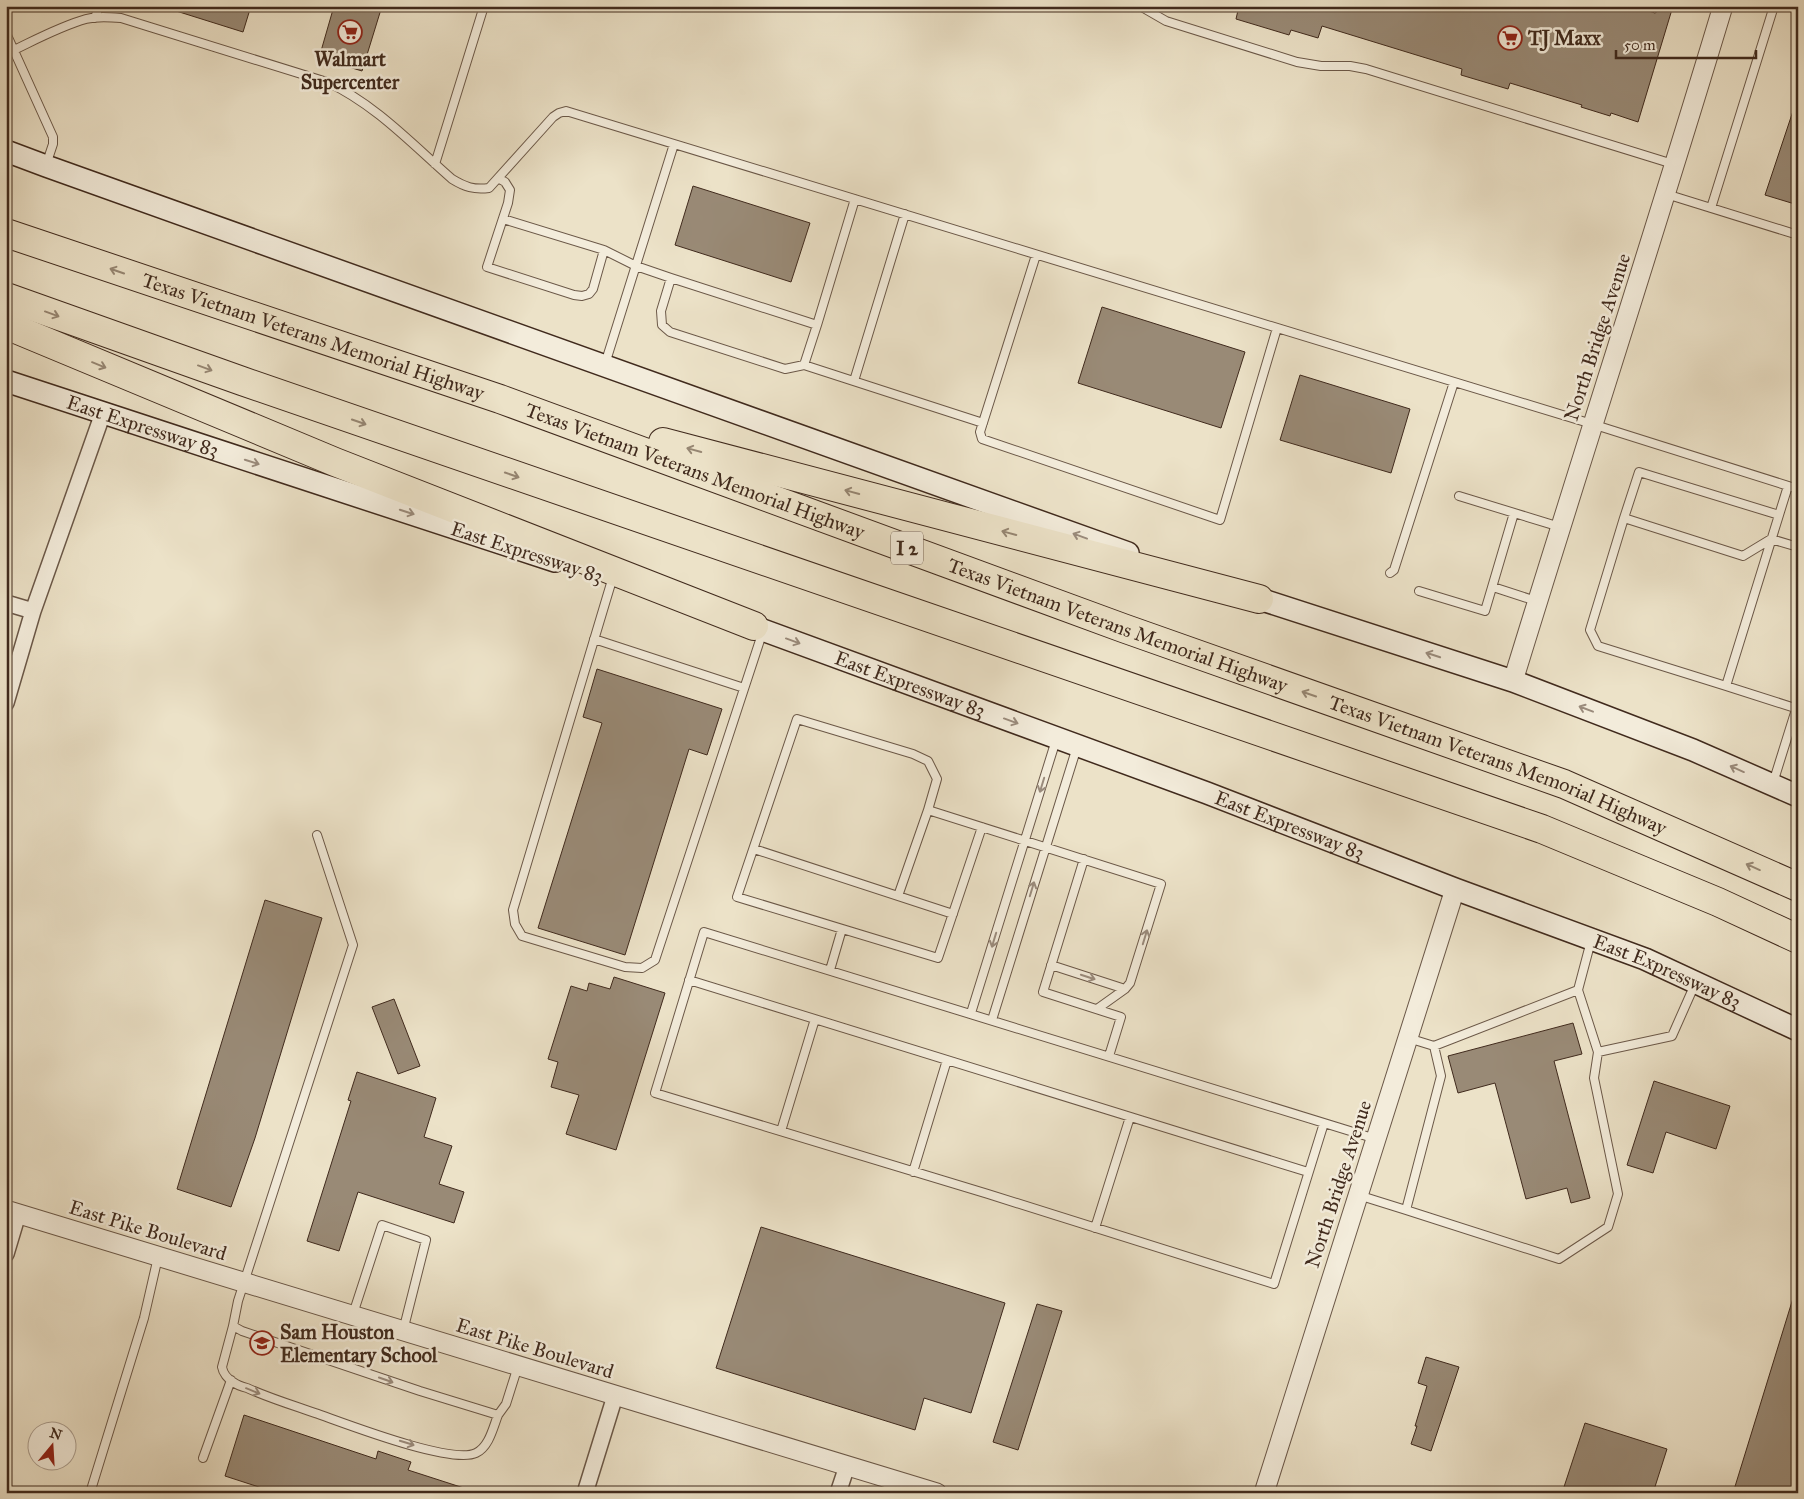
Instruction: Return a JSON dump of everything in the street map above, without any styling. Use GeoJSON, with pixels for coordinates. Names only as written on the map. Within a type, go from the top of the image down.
{"type":"FeatureCollection","features":[{"type":"Feature","properties":{"kind":"highway","name":"Texas Vietnam Veterans Memorial Highway"},"geometry":{"type":"LineString","coordinates":[[6,234],[500,399],[1123,628],[1564,784],[1798,887]]}},
{"type":"Feature","properties":{"kind":"highway"},"geometry":{"type":"LineString","coordinates":[[6,298],[252,385],[1542,829],[1718,902],[1798,939]]}},
{"type":"Feature","properties":{"kind":"highway"},"geometry":{"type":"LineString","coordinates":[[6,325],[335,462],[759,628]]}},
{"type":"Feature","properties":{"kind":"highway"},"geometry":{"type":"LineString","coordinates":[[500,399],[1259,600]]}},
{"type":"Feature","properties":{"kind":"main road"},"geometry":{"type":"LineString","coordinates":[[6,151],[1259,600],[1514,681],[1693,750],[1798,796]]}},
{"type":"Feature","properties":{"kind":"main road","name":"East Expressway 83"},"geometry":{"type":"LineString","coordinates":[[6,381],[759,628],[1207,793],[1454,889],[1645,959],[1798,1030]]}},
{"type":"Feature","properties":{"kind":"street","name":"North Bridge Avenue"},"geometry":{"type":"LineString","coordinates":[[1514,681],[1592,424],[1666,194],[1722,6]]}},
{"type":"Feature","properties":{"kind":"street"},"geometry":{"type":"LineString","coordinates":[[6,704],[33,611],[103,413]]}},
{"type":"Feature","properties":{"kind":"street"},"geometry":{"type":"LineString","coordinates":[[6,603],[33,611]]}},
{"type":"Feature","properties":{"kind":"street","name":"North Bridge Avenue"},"geometry":{"type":"LineString","coordinates":[[1264,1493],[1454,889]]}},
{"type":"Feature","properties":{"kind":"street"},"geometry":{"type":"LineString","coordinates":[[6,1254],[12,1212]]}},
{"type":"Feature","properties":{"kind":"street","name":"East Pike Boulevard"},"geometry":{"type":"LineString","coordinates":[[12,1212],[937,1493]]}},
{"type":"Feature","properties":{"kind":"street"},"geometry":{"type":"LineString","coordinates":[[585,1493],[616,1396]]}},
{"type":"Feature","properties":{"kind":"street"},"geometry":{"type":"LineString","coordinates":[[838,1493],[846,1466]]}},
{"type":"Feature","properties":{"kind":"lane"},"geometry":{"type":"LineString","coordinates":[[95,18],[99,6]]}},
{"type":"Feature","properties":{"kind":"lane"},"geometry":{"type":"LineString","coordinates":[[435,164],[484,6]]}},
{"type":"Feature","properties":{"kind":"lane"},"geometry":{"type":"LineString","coordinates":[[1140,6],[1166,21],[1297,62],[1321,66],[1350,66],[1366,69],[1675,164]]}},
{"type":"Feature","properties":{"kind":"lane"},"geometry":{"type":"LineString","coordinates":[[1711,208],[1774,6]]}},
{"type":"Feature","properties":{"kind":"lane"},"geometry":{"type":"LineString","coordinates":[[14,50],[87,18],[120,18],[327,82],[344,90],[370,108],[452,179],[467,187],[478,190],[489,188],[553,117],[558,113],[566,111],[1592,424],[1798,489]]}},
{"type":"Feature","properties":{"kind":"lane"},"geometry":{"type":"LineString","coordinates":[[6,33],[53,137],[51,155],[46,166]]}},
{"type":"Feature","properties":{"kind":"lane"},"geometry":{"type":"LineString","coordinates":[[605,366],[674,144]]}},
{"type":"Feature","properties":{"kind":"lane"},"geometry":{"type":"LineString","coordinates":[[498,178],[505,182],[510,190],[504,218],[487,267],[582,296],[589,294],[593,289],[604,250]]}},
{"type":"Feature","properties":{"kind":"lane"},"geometry":{"type":"LineString","coordinates":[[1666,194],[1798,235]]}},
{"type":"Feature","properties":{"kind":"lane"},"geometry":{"type":"LineString","coordinates":[[804,365],[855,199]]}},
{"type":"Feature","properties":{"kind":"lane"},"geometry":{"type":"LineString","coordinates":[[854,381],[905,214]]}},
{"type":"Feature","properties":{"kind":"lane"},"geometry":{"type":"LineString","coordinates":[[504,218],[604,250],[636,266],[671,278],[817,325]]}},
{"type":"Feature","properties":{"kind":"lane"},"geometry":{"type":"LineString","coordinates":[[1036,255],[980,432],[982,439],[1220,520],[1277,328]]}},
{"type":"Feature","properties":{"kind":"lane"},"geometry":{"type":"LineString","coordinates":[[671,278],[661,311],[662,325],[670,332],[784,369],[804,365],[983,423]]}},
{"type":"Feature","properties":{"kind":"lane"},"geometry":{"type":"LineString","coordinates":[[1390,573],[1394,570],[1454,382]]}},
{"type":"Feature","properties":{"kind":"lane"},"geometry":{"type":"LineString","coordinates":[[1773,785],[1797,707],[1598,646],[1590,630],[1639,472],[1779,515]]}},
{"type":"Feature","properties":{"kind":"lane"},"geometry":{"type":"LineString","coordinates":[[1726,686],[1788,486]]}},
{"type":"Feature","properties":{"kind":"lane"},"geometry":{"type":"LineString","coordinates":[[1459,496],[1560,527]]}},
{"type":"Feature","properties":{"kind":"lane"},"geometry":{"type":"LineString","coordinates":[[1419,591],[1485,611],[1514,513]]}},
{"type":"Feature","properties":{"kind":"lane"},"geometry":{"type":"LineString","coordinates":[[1624,518],[1743,556],[1771,539],[1798,547]]}},
{"type":"Feature","properties":{"kind":"lane"},"geometry":{"type":"LineString","coordinates":[[612,580],[513,910],[515,924],[522,936],[624,967],[642,968],[654,960],[744,688],[759,628]]}},
{"type":"Feature","properties":{"kind":"lane"},"geometry":{"type":"LineString","coordinates":[[1493,587],[1538,601]]}},
{"type":"Feature","properties":{"kind":"lane"},"geometry":{"type":"LineString","coordinates":[[594,639],[744,688]]}},
{"type":"Feature","properties":{"kind":"lane"},"geometry":{"type":"LineString","coordinates":[[898,896],[937,779],[928,761],[913,754],[797,719],[737,897],[938,958],[982,826]]}},
{"type":"Feature","properties":{"kind":"lane"},"geometry":{"type":"LineString","coordinates":[[971,1013],[1057,738]]}},
{"type":"Feature","properties":{"kind":"lane"},"geometry":{"type":"LineString","coordinates":[[992,1020],[1077,746]]}},
{"type":"Feature","properties":{"kind":"lane"},"geometry":{"type":"LineString","coordinates":[[928,810],[1162,884],[1130,983],[1125,989],[1097,1009]]}},
{"type":"Feature","properties":{"kind":"lane"},"geometry":{"type":"LineString","coordinates":[[317,835],[353,945],[238,1301],[234,1326],[222,1367],[223,1372],[231,1380],[256,1392],[399,1441],[462,1456],[475,1454],[486,1446],[498,1415],[506,1404],[518,1366]]}},
{"type":"Feature","properties":{"kind":"lane"},"geometry":{"type":"LineString","coordinates":[[754,849],[953,914]]}},
{"type":"Feature","properties":{"kind":"lane"},"geometry":{"type":"LineString","coordinates":[[1084,859],[1043,992],[1121,1017],[1109,1056]]}},
{"type":"Feature","properties":{"kind":"lane"},"geometry":{"type":"LineString","coordinates":[[830,970],[842,929]]}},
{"type":"Feature","properties":{"kind":"lane"},"geometry":{"type":"LineString","coordinates":[[1324,1123],[1274,1284],[655,1093],[704,932],[1376,1139]]}},
{"type":"Feature","properties":{"kind":"lane"},"geometry":{"type":"LineString","coordinates":[[1358,1195],[1559,1259],[1608,1226],[1618,1194],[1594,1078],[1598,1052],[1578,990],[1592,939]]}},
{"type":"Feature","properties":{"kind":"lane"},"geometry":{"type":"LineString","coordinates":[[1051,966],[1125,989]]}},
{"type":"Feature","properties":{"kind":"lane"},"geometry":{"type":"LineString","coordinates":[[689,980],[1308,1172]]}},
{"type":"Feature","properties":{"kind":"lane"},"geometry":{"type":"LineString","coordinates":[[1598,1052],[1672,1036],[1696,982]]}},
{"type":"Feature","properties":{"kind":"lane"},"geometry":{"type":"LineString","coordinates":[[1408,1038],[1434,1046],[1578,990]]}},
{"type":"Feature","properties":{"kind":"lane"},"geometry":{"type":"LineString","coordinates":[[781,1132],[815,1019]]}},
{"type":"Feature","properties":{"kind":"lane"},"geometry":{"type":"LineString","coordinates":[[1406,1210],[1441,1076],[1434,1046]]}},
{"type":"Feature","properties":{"kind":"lane"},"geometry":{"type":"LineString","coordinates":[[914,1172],[947,1060]]}},
{"type":"Feature","properties":{"kind":"lane"},"geometry":{"type":"LineString","coordinates":[[1095,1228],[1130,1117]]}},
{"type":"Feature","properties":{"kind":"lane"},"geometry":{"type":"LineString","coordinates":[[352,1316],[382,1225],[426,1240],[403,1332]]}},
{"type":"Feature","properties":{"kind":"lane"},"geometry":{"type":"LineString","coordinates":[[90,1493],[144,1318],[158,1257]]}},
{"type":"Feature","properties":{"kind":"lane"},"geometry":{"type":"LineString","coordinates":[[234,1326],[242,1331],[420,1391],[498,1415]]}},
{"type":"Feature","properties":{"kind":"lane"},"geometry":{"type":"LineString","coordinates":[[203,1458],[231,1380]]}},
{"type":"Feature","properties":{"kind":"building","name":"Walmart Supercenter"},"geometry":{"type":"Polygon","coordinates":[[[174,6],[251,6],[243,32],[173,10],[174,6]]]}},
{"type":"Feature","properties":{"kind":"building","name":"Walmart Supercenter"},"geometry":{"type":"Polygon","coordinates":[[[334,6],[382,6],[362,71],[319,58],[334,6]]]}},
{"type":"Feature","properties":{"kind":"building"},"geometry":{"type":"Polygon","coordinates":[[[1239,6],[1632,6],[1655,13],[1666,6],[1673,6],[1638,122],[1611,113],[1610,116],[1581,107],[1582,105],[1510,83],[1508,89],[1461,75],[1462,69],[1322,26],[1318,38],[1291,30],[1289,35],[1236,19],[1239,6]]]}},
{"type":"Feature","properties":{"kind":"building"},"geometry":{"type":"Polygon","coordinates":[[[1795,105],[1798,106],[1798,205],[1765,195],[1795,105]]]}},
{"type":"Feature","properties":{"kind":"building"},"geometry":{"type":"Polygon","coordinates":[[[693,186],[810,223],[791,282],[675,245],[693,186]]]}},
{"type":"Feature","properties":{"kind":"building"},"geometry":{"type":"Polygon","coordinates":[[[1102,307],[1245,352],[1221,428],[1078,383],[1102,307]]]}},
{"type":"Feature","properties":{"kind":"building"},"geometry":{"type":"Polygon","coordinates":[[[1300,375],[1410,409],[1391,473],[1280,440],[1300,375]]]}},
{"type":"Feature","properties":{"kind":"building"},"geometry":{"type":"Polygon","coordinates":[[[597,669],[722,709],[707,755],[689,749],[625,955],[538,928],[602,723],[583,717],[597,669]]]}},
{"type":"Feature","properties":{"kind":"building"},"geometry":{"type":"Polygon","coordinates":[[[265,900],[322,918],[255,1138],[231,1207],[177,1189],[265,900]]]}},
{"type":"Feature","properties":{"kind":"building"},"geometry":{"type":"Polygon","coordinates":[[[614,977],[665,993],[616,1150],[566,1134],[579,1095],[551,1087],[558,1062],[548,1059],[571,986],[587,991],[589,983],[610,989],[614,977]]]}},
{"type":"Feature","properties":{"kind":"building"},"geometry":{"type":"Polygon","coordinates":[[[394,999],[420,1066],[398,1074],[372,1007],[394,999]]]}},
{"type":"Feature","properties":{"kind":"building"},"geometry":{"type":"Polygon","coordinates":[[[1573,1023],[1582,1054],[1554,1061],[1590,1198],[1571,1203],[1567,1188],[1526,1199],[1495,1083],[1458,1093],[1448,1056],[1573,1023]]]}},
{"type":"Feature","properties":{"kind":"building"},"geometry":{"type":"Polygon","coordinates":[[[357,1072],[436,1098],[424,1137],[452,1146],[439,1184],[464,1192],[454,1223],[358,1192],[339,1251],[307,1241],[351,1101],[348,1100],[357,1072]]]}},
{"type":"Feature","properties":{"kind":"building"},"geometry":{"type":"Polygon","coordinates":[[[1654,1081],[1730,1106],[1716,1149],[1666,1132],[1653,1173],[1627,1165],[1654,1081]]]}},
{"type":"Feature","properties":{"kind":"building"},"geometry":{"type":"Polygon","coordinates":[[[761,1227],[1005,1303],[971,1413],[924,1398],[915,1430],[716,1368],[761,1227]]]}},
{"type":"Feature","properties":{"kind":"building"},"geometry":{"type":"Polygon","coordinates":[[[1794,1295],[1798,1295],[1798,1493],[1733,1493],[1794,1295]]]}},
{"type":"Feature","properties":{"kind":"building"},"geometry":{"type":"Polygon","coordinates":[[[1037,1304],[1062,1311],[1018,1450],[993,1442],[1037,1304]]]}},
{"type":"Feature","properties":{"kind":"building"},"geometry":{"type":"Polygon","coordinates":[[[1426,1357],[1459,1367],[1431,1451],[1411,1444],[1427,1386],[1418,1383],[1426,1357]]]}},
{"type":"Feature","properties":{"kind":"building"},"geometry":{"type":"Polygon","coordinates":[[[244,1415],[376,1459],[378,1451],[411,1462],[408,1470],[470,1490],[470,1493],[264,1493],[265,1489],[225,1476],[244,1415]]]}},
{"type":"Feature","properties":{"kind":"building"},"geometry":{"type":"Polygon","coordinates":[[[1585,1423],[1667,1449],[1653,1493],[1562,1493],[1585,1423]]]}},
{"type":"Feature","properties":{"kind":"place","name":"Walmart Supercenter"},"geometry":{"type":"Point","coordinates":[350,32]}},
{"type":"Feature","properties":{"kind":"place","name":"TJ Maxx"},"geometry":{"type":"Point","coordinates":[1510,38]}},
{"type":"Feature","properties":{"kind":"place","name":"Sam Houston Elementary School"},"geometry":{"type":"Point","coordinates":[262,1343]}}]}
